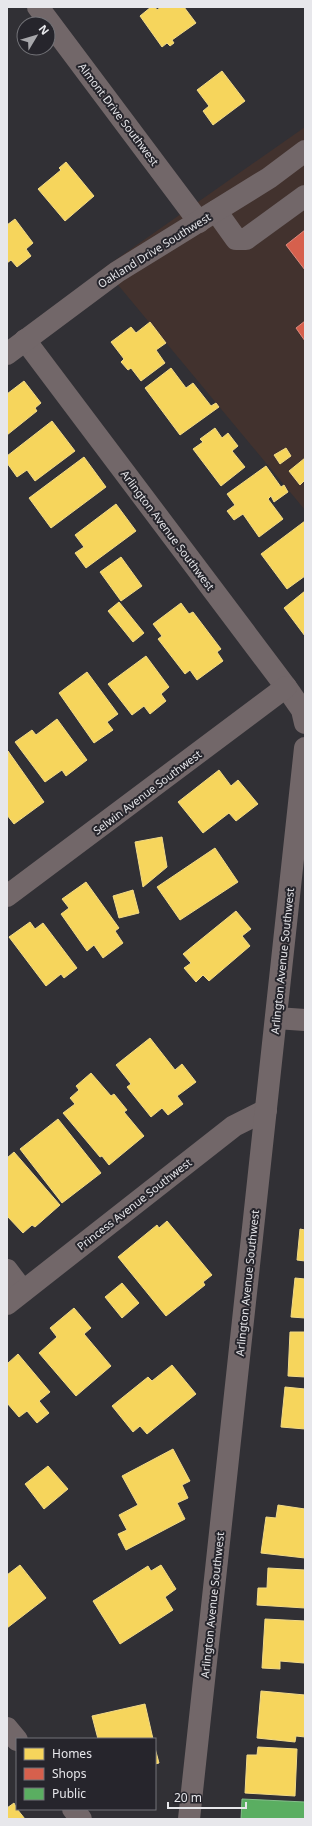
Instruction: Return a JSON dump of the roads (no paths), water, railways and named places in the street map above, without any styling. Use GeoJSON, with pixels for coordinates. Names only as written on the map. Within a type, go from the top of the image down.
{"type":"FeatureCollection","features":[{"type":"Feature","properties":{"kind":"street","name":"Almont Drive Southwest"},"geometry":{"type":"LineString","coordinates":[[38,7],[208,216],[236,239],[246,239],[305,196]]}},
{"type":"Feature","properties":{"kind":"street","name":"Oakland Drive Southwest"},"geometry":{"type":"LineString","coordinates":[[7,354],[117,272],[269,178],[305,151]]}},
{"type":"Feature","properties":{"kind":"street","name":"Arlington Avenue Southwest"},"geometry":{"type":"LineString","coordinates":[[25,340],[286,687],[302,710],[305,723]]}},
{"type":"Feature","properties":{"kind":"street","name":"Selwin Avenue Southwest"},"geometry":{"type":"LineString","coordinates":[[7,896],[286,687]]}},
{"type":"Feature","properties":{"kind":"street","name":"Arlington Avenue Southwest"},"geometry":{"type":"LineString","coordinates":[[189,1819],[305,748]]}},
{"type":"Feature","properties":{"kind":"street"},"geometry":{"type":"LineString","coordinates":[[276,1018],[305,1020]]}},
{"type":"Feature","properties":{"kind":"street","name":"Princess Avenue Southwest"},"geometry":{"type":"LineString","coordinates":[[15,1297],[234,1126],[266,1110]]}},
{"type":"Feature","properties":{"kind":"street"},"geometry":{"type":"LineString","coordinates":[[7,1270],[15,1297]]}},
{"type":"Feature","properties":{"kind":"street"},"geometry":{"type":"LineString","coordinates":[[7,1728],[16,1739]]}},
{"type":"Feature","properties":{"kind":"street"},"geometry":{"type":"LineString","coordinates":[[74,1810],[81,1819]]}}]}
